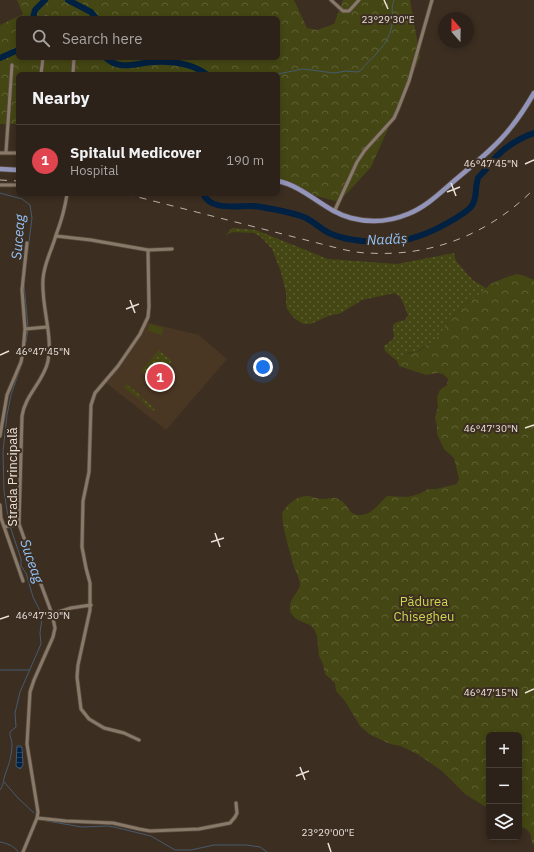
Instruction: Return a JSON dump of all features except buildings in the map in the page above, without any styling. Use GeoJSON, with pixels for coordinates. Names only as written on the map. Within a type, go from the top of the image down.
{"type":"FeatureCollection","features":[{"type":"Feature","properties":{"kind":"main road"},"geometry":{"type":"LineString","coordinates":[[280,182],[301,190],[334,212],[350,218],[373,221],[400,217],[418,210],[434,198],[501,139],[520,116],[534,93]]}},
{"type":"Feature","properties":{"kind":"main road"},"geometry":{"type":"LineString","coordinates":[[0,169],[16,170]]}},
{"type":"Feature","properties":{"kind":"street"},"geometry":{"type":"LineString","coordinates":[[331,0],[343,11],[349,11],[359,0]]}},
{"type":"Feature","properties":{"kind":"street"},"geometry":{"type":"LineString","coordinates":[[334,212],[357,162],[365,150],[394,118],[415,60],[432,0]]}},
{"type":"Feature","properties":{"kind":"street"},"geometry":{"type":"LineString","coordinates":[[41,72],[42,60]]}},
{"type":"Feature","properties":{"kind":"street"},"geometry":{"type":"LineString","coordinates":[[73,72],[74,60]]}},
{"type":"Feature","properties":{"kind":"street"},"geometry":{"type":"LineString","coordinates":[[6,152],[12,65]]}},
{"type":"Feature","properties":{"kind":"street"},"geometry":{"type":"LineString","coordinates":[[0,153],[16,153]]}},
{"type":"Feature","properties":{"kind":"street"},"geometry":{"type":"LineString","coordinates":[[0,185],[16,185]]}},
{"type":"Feature","properties":{"kind":"street","name":"Strada Principală"},"geometry":{"type":"LineString","coordinates":[[23,852],[38,812],[27,744],[30,692],[53,637],[54,624],[52,614],[18,524],[22,416],[27,400],[47,365],[49,350],[43,287],[44,274],[66,196]]}},
{"type":"Feature","properties":{"kind":"street"},"geometry":{"type":"LineString","coordinates":[[56,236],[91,240],[148,250],[172,249]]}},
{"type":"Feature","properties":{"kind":"street"},"geometry":{"type":"LineString","coordinates":[[0,436],[7,395],[24,352],[27,329],[22,290],[28,243]]}},
{"type":"Feature","properties":{"kind":"street"},"geometry":{"type":"LineString","coordinates":[[138,740],[124,733],[104,728],[89,719],[81,709],[77,674],[82,644],[90,616],[91,605],[90,583],[82,547],[82,501],[89,472],[91,406],[95,393],[118,366],[140,334],[148,317],[148,250]]}},
{"type":"Feature","properties":{"kind":"street"},"geometry":{"type":"LineString","coordinates":[[27,329],[47,327]]}},
{"type":"Feature","properties":{"kind":"street"},"geometry":{"type":"LineString","coordinates":[[0,505],[1,518],[23,581]]}},
{"type":"Feature","properties":{"kind":"street"},"geometry":{"type":"LineString","coordinates":[[4,527],[18,524]]}},
{"type":"Feature","properties":{"kind":"street"},"geometry":{"type":"LineString","coordinates":[[52,614],[70,608],[91,605]]}},
{"type":"Feature","properties":{"kind":"street"},"geometry":{"type":"LineString","coordinates":[[37,818],[113,823],[150,830],[199,829],[230,823],[237,813],[236,803]]}},
{"type":"Feature","properties":{"kind":"shaded area"},"geometry":{"type":"Polygon","coordinates":[[[146,322],[199,335],[227,359],[166,430],[105,382],[118,366],[146,322]]]}},
{"type":"Feature","properties":{"kind":"green space"},"geometry":{"type":"Polygon","coordinates":[[[17,0],[294,0],[307,28],[317,30],[334,24],[343,0],[410,0],[420,57],[371,167],[339,202],[298,191],[280,183],[280,72],[16,72],[16,124],[0,124],[0,25],[16,17],[16,60],[280,60],[280,16],[19,16],[23,14],[17,0]]]}},
{"type":"Feature","properties":{"kind":"green space"},"geometry":{"type":"Polygon","coordinates":[[[232,228],[256,230],[328,259],[397,264],[454,253],[456,261],[466,273],[474,281],[486,288],[482,293],[464,304],[435,340],[418,351],[408,353],[397,361],[385,351],[384,346],[394,337],[393,325],[397,322],[405,320],[408,315],[401,298],[395,293],[362,300],[341,313],[328,316],[311,324],[303,324],[294,318],[287,309],[286,293],[281,272],[272,249],[261,237],[254,233],[233,232],[226,235],[232,228]]]}},
{"type":"Feature","properties":{"kind":"green space","name":"Pădurea Chisegheu"},"geometry":{"type":"Polygon","coordinates":[[[517,274],[534,280],[534,845],[529,832],[522,827],[522,732],[486,732],[486,807],[465,794],[442,771],[419,755],[401,746],[390,744],[369,734],[360,726],[345,701],[336,691],[335,683],[325,674],[323,664],[319,656],[317,636],[314,629],[310,625],[295,618],[290,612],[292,599],[300,584],[286,539],[282,513],[292,502],[303,496],[311,496],[320,499],[338,499],[343,502],[354,514],[362,515],[373,510],[387,496],[408,497],[419,494],[428,489],[436,489],[457,484],[459,479],[454,458],[444,449],[437,434],[435,418],[438,407],[437,397],[440,390],[447,385],[448,379],[443,374],[437,373],[426,375],[399,366],[397,361],[403,355],[419,351],[435,340],[464,304],[482,293],[490,284],[517,274]]]}},
{"type":"Feature","properties":{"kind":"green space"},"geometry":{"type":"Polygon","coordinates":[[[150,324],[163,328],[162,335],[148,331],[150,324]]]}},
{"type":"Feature","properties":{"kind":"green space"},"geometry":{"type":"Polygon","coordinates":[[[159,350],[172,361],[153,382],[141,371],[159,350]]]}},
{"type":"Feature","properties":{"kind":"green space"},"geometry":{"type":"Polygon","coordinates":[[[127,384],[141,396],[139,399],[124,387],[127,384]]]}},
{"type":"Feature","properties":{"kind":"green space"},"geometry":{"type":"Polygon","coordinates":[[[143,398],[155,409],[153,411],[141,401],[143,398]]]}},
{"type":"Feature","properties":{"kind":"water"},"geometry":{"type":"Polygon","coordinates":[[[17,746],[21,746],[22,748],[23,765],[20,769],[16,766],[17,746]]]}},
{"type":"Feature","properties":{"kind":"waterway","name":"Nadăș"},"geometry":{"type":"LineString","coordinates":[[34,16],[35,10],[45,0]]}},
{"type":"Feature","properties":{"kind":"waterway","name":"Nadăș"},"geometry":{"type":"LineString","coordinates":[[68,0],[91,12],[94,16]]}},
{"type":"Feature","properties":{"kind":"waterway"},"geometry":{"type":"LineString","coordinates":[[280,74],[303,69],[334,73],[360,71],[380,50],[388,39],[392,25],[392,6],[394,0]]}},
{"type":"Feature","properties":{"kind":"waterway","name":"Nadăș"},"geometry":{"type":"LineString","coordinates":[[0,58],[16,51]]}},
{"type":"Feature","properties":{"kind":"waterway","name":"Nadăș"},"geometry":{"type":"LineString","coordinates":[[108,60],[123,65],[174,62],[194,67],[203,72]]}},
{"type":"Feature","properties":{"kind":"waterway","name":"Nadăș"},"geometry":{"type":"LineString","coordinates":[[205,196],[214,204],[221,206],[254,206],[295,214],[306,218],[323,230],[342,238],[371,242],[395,242],[422,235],[448,223],[468,210],[473,204],[478,178],[496,157],[507,147],[534,133]]}},
{"type":"Feature","properties":{"kind":"waterway","name":"Suceag"},"geometry":{"type":"LineString","coordinates":[[0,193],[22,199],[30,205],[32,218],[27,257]]}},
{"type":"Feature","properties":{"kind":"waterway","name":"Suceag"},"geometry":{"type":"LineString","coordinates":[[24,284],[28,327]]}},
{"type":"Feature","properties":{"kind":"waterway","name":"Suceag"},"geometry":{"type":"LineString","coordinates":[[25,347],[28,330]]}},
{"type":"Feature","properties":{"kind":"waterway","name":"Suceag"},"geometry":{"type":"LineString","coordinates":[[0,790],[11,756],[12,741],[10,732],[16,727],[15,713],[20,692],[41,644],[41,613],[33,597],[26,573],[21,566],[21,559],[9,523],[4,491],[3,451],[7,415],[11,395],[22,363]]}},
{"type":"Feature","properties":{"kind":"waterway"},"geometry":{"type":"LineString","coordinates":[[0,670],[29,670]]}},
{"type":"Feature","properties":{"kind":"waterway"},"geometry":{"type":"LineString","coordinates":[[4,782],[34,813]]}},
{"type":"Feature","properties":{"kind":"waterway"},"geometry":{"type":"LineString","coordinates":[[41,820],[82,827],[114,827],[151,836],[175,850],[191,850],[214,845],[246,845],[260,847],[267,852]]}},
{"type":"Feature","properties":{"kind":"waterway","name":"Suceag"},"geometry":{"type":"LineString","coordinates":[[0,842],[13,846],[18,852]]}},
{"type":"Feature","properties":{"kind":"railway"},"geometry":{"type":"LineString","coordinates":[[0,180],[16,181]]}},
{"type":"Feature","properties":{"kind":"railway"},"geometry":{"type":"LineString","coordinates":[[134,196],[341,249],[361,253],[392,253],[415,251],[437,246],[479,230],[498,219],[517,205],[534,189]]}},
{"type":"Feature","properties":{"kind":"place","name":"Spitalul Medicover"},"geometry":{"type":"Point","coordinates":[160,377]}}]}
